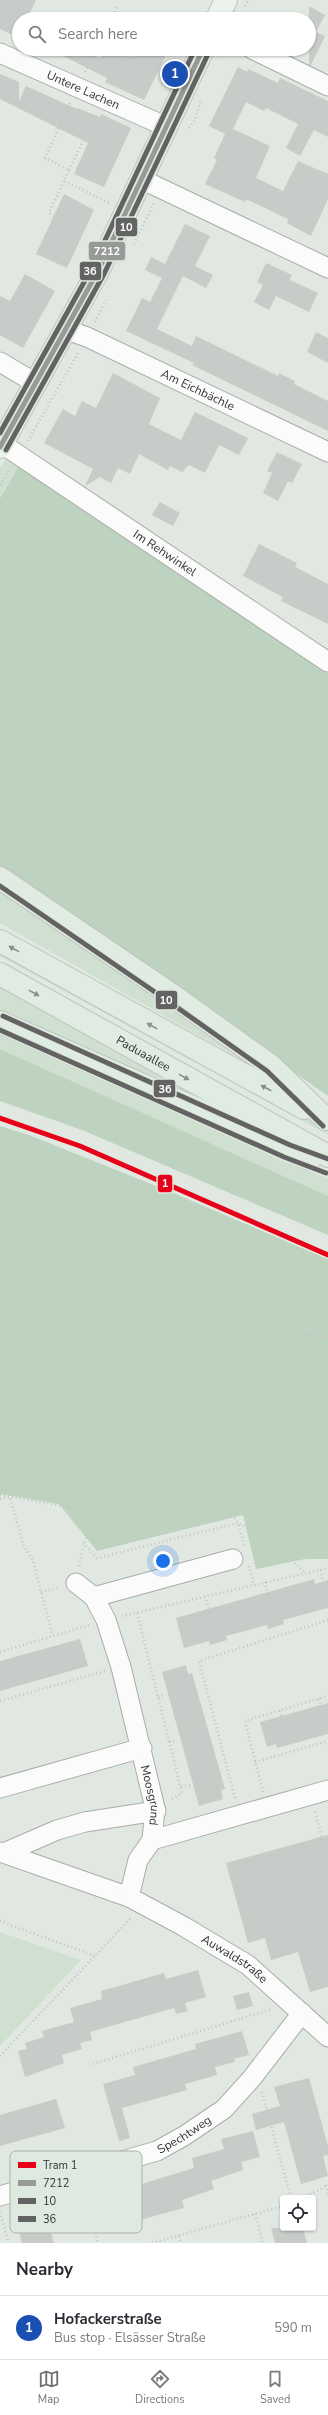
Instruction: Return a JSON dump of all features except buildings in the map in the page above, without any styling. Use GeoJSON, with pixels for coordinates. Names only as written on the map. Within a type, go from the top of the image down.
{"type":"FeatureCollection","features":[{"type":"Feature","properties":{"kind":"highway"},"geometry":{"type":"LineString","coordinates":[[0,878],[172,995],[271,1066],[327,1120]]}},
{"type":"Feature","properties":{"kind":"highway"},"geometry":{"type":"LineString","coordinates":[[0,942],[208,1057],[327,1120]]}},
{"type":"Feature","properties":{"kind":"highway","name":"Paduaallee"},"geometry":{"type":"LineString","coordinates":[[0,974],[328,1156]]}},
{"type":"Feature","properties":{"kind":"highway"},"geometry":{"type":"LineString","coordinates":[[0,1022],[288,1151],[328,1166]]}},
{"type":"Feature","properties":{"kind":"main road"},"geometry":{"type":"LineString","coordinates":[[220,12],[226,0]]}},
{"type":"Feature","properties":{"kind":"main road"},"geometry":{"type":"LineString","coordinates":[[1,446],[67,330],[143,180],[200,56]]}},
{"type":"Feature","properties":{"kind":"street","name":"Untere Lachen"},"geometry":{"type":"LineString","coordinates":[[0,53],[78,86],[167,127]]}},
{"type":"Feature","properties":{"kind":"street"},"geometry":{"type":"LineString","coordinates":[[266,56],[328,86]]}},
{"type":"Feature","properties":{"kind":"street"},"geometry":{"type":"LineString","coordinates":[[143,180],[328,268]]}},
{"type":"Feature","properties":{"kind":"street","name":"Am Eichbächle"},"geometry":{"type":"LineString","coordinates":[[67,330],[87,337],[328,452]]}},
{"type":"Feature","properties":{"kind":"street"},"geometry":{"type":"LineString","coordinates":[[0,362],[37,384]]}},
{"type":"Feature","properties":{"kind":"street","name":"Im Rehwinkel"},"geometry":{"type":"LineString","coordinates":[[1,446],[328,662]]}},
{"type":"Feature","properties":{"kind":"street"},"geometry":{"type":"LineString","coordinates":[[94,1597],[242,1556]]}},
{"type":"Feature","properties":{"kind":"street","name":"Moosgrund"},"geometry":{"type":"LineString","coordinates":[[76,1583],[94,1597],[106,1620],[121,1667],[156,1810],[152,1840],[240,1816],[319,1792]]}},
{"type":"Feature","properties":{"kind":"street"},"geometry":{"type":"LineString","coordinates":[[0,1788],[142,1748]]}},
{"type":"Feature","properties":{"kind":"street","name":"Auwaldstraße"},"geometry":{"type":"LineString","coordinates":[[2,1852],[57,1830],[84,1822],[156,1810]]}},
{"type":"Feature","properties":{"kind":"street"},"geometry":{"type":"LineString","coordinates":[[129,1897],[138,1860],[152,1840]]}},
{"type":"Feature","properties":{"kind":"street","name":"Auwaldstraße"},"geometry":{"type":"LineString","coordinates":[[2,1852],[129,1897],[182,1926],[248,1965],[328,2037]]}},
{"type":"Feature","properties":{"kind":"street","name":"Spechtweg"},"geometry":{"type":"LineString","coordinates":[[142,2155],[157,2151],[224,2108],[252,2078],[297,2008]]}},
{"type":"Feature","properties":{"kind":"street","name":"Spechtweg"},"geometry":{"type":"LineString","coordinates":[[0,2196],[10,2193]]}},
{"type":"Feature","properties":{"kind":"path"},"geometry":{"type":"LineString","coordinates":[[114,12],[117,7]]}},
{"type":"Feature","properties":{"kind":"path"},"geometry":{"type":"LineString","coordinates":[[69,170],[45,158],[93,56]]}},
{"type":"Feature","properties":{"kind":"path"},"geometry":{"type":"LineString","coordinates":[[54,216],[49,214],[83,141]]}},
{"type":"Feature","properties":{"kind":"path"},"geometry":{"type":"LineString","coordinates":[[64,181],[112,204]]}},
{"type":"Feature","properties":{"kind":"path"},"geometry":{"type":"LineString","coordinates":[[270,786],[272,800],[200,888],[183,898],[169,899],[159,894],[149,881],[154,849],[181,818],[210,805],[244,797],[270,786],[328,695]]}},
{"type":"Feature","properties":{"kind":"path"},"geometry":{"type":"LineString","coordinates":[[262,813],[309,875],[328,888]]}},
{"type":"Feature","properties":{"kind":"path"},"geometry":{"type":"LineString","coordinates":[[0,1239],[84,1260],[162,1300],[235,1344],[328,1370]]}},
{"type":"Feature","properties":{"kind":"path"},"geometry":{"type":"LineString","coordinates":[[76,1583],[83,1543],[99,1512],[116,1495],[235,1344],[307,1334],[328,1326]]}},
{"type":"Feature","properties":{"kind":"path"},"geometry":{"type":"LineString","coordinates":[[307,1334],[328,1338]]}},
{"type":"Feature","properties":{"kind":"path"},"geometry":{"type":"LineString","coordinates":[[172,1425],[238,1523],[242,1556],[254,1584]]}},
{"type":"Feature","properties":{"kind":"path"},"geometry":{"type":"LineString","coordinates":[[0,1495],[99,1512]]}},
{"type":"Feature","properties":{"kind":"path"},"geometry":{"type":"LineString","coordinates":[[0,1499],[10,1497]]}},
{"type":"Feature","properties":{"kind":"path"},"geometry":{"type":"LineString","coordinates":[[10,1497],[24,1547],[32,1558],[53,1636]]}},
{"type":"Feature","properties":{"kind":"path"},"geometry":{"type":"LineString","coordinates":[[83,1543],[97,1558],[238,1523],[273,1541],[306,1573]]}},
{"type":"Feature","properties":{"kind":"path"},"geometry":{"type":"LineString","coordinates":[[0,1652],[106,1620],[254,1584],[328,1568]]}},
{"type":"Feature","properties":{"kind":"path"},"geometry":{"type":"LineString","coordinates":[[321,1570],[323,1582]]}},
{"type":"Feature","properties":{"kind":"path"},"geometry":{"type":"LineString","coordinates":[[265,1582],[268,1597]]}},
{"type":"Feature","properties":{"kind":"path"},"geometry":{"type":"LineString","coordinates":[[205,1596],[210,1614]]}},
{"type":"Feature","properties":{"kind":"path"},"geometry":{"type":"LineString","coordinates":[[137,1613],[182,1793],[156,1810]]}},
{"type":"Feature","properties":{"kind":"path"},"geometry":{"type":"LineString","coordinates":[[240,1816],[199,1661],[328,1620]]}},
{"type":"Feature","properties":{"kind":"path"},"geometry":{"type":"LineString","coordinates":[[0,1701],[121,1667]]}},
{"type":"Feature","properties":{"kind":"path"},"geometry":{"type":"LineString","coordinates":[[158,1697],[164,1695]]}},
{"type":"Feature","properties":{"kind":"path"},"geometry":{"type":"LineString","coordinates":[[267,1808],[245,1721],[328,1696]]}},
{"type":"Feature","properties":{"kind":"path"},"geometry":{"type":"LineString","coordinates":[[319,1699],[322,1707]]}},
{"type":"Feature","properties":{"kind":"path"},"geometry":{"type":"LineString","coordinates":[[280,1711],[282,1718]]}},
{"type":"Feature","properties":{"kind":"path"},"geometry":{"type":"LineString","coordinates":[[169,1742],[177,1740]]}},
{"type":"Feature","properties":{"kind":"path"},"geometry":{"type":"LineString","coordinates":[[255,1762],[328,1741]]}},
{"type":"Feature","properties":{"kind":"path"},"geometry":{"type":"LineString","coordinates":[[181,1787],[190,1785]]}},
{"type":"Feature","properties":{"kind":"path"},"geometry":{"type":"LineString","coordinates":[[319,1792],[328,1860]]}},
{"type":"Feature","properties":{"kind":"path"},"geometry":{"type":"LineString","coordinates":[[0,2056],[131,1919],[129,1897]]}},
{"type":"Feature","properties":{"kind":"path"},"geometry":{"type":"LineString","coordinates":[[0,1921],[95,1956]]}},
{"type":"Feature","properties":{"kind":"path"},"geometry":{"type":"LineString","coordinates":[[93,2064],[297,2008]]}},
{"type":"Feature","properties":{"kind":"path"},"geometry":{"type":"LineString","coordinates":[[252,2078],[261,2090],[290,2195]]}},
{"type":"Feature","properties":{"kind":"path"},"geometry":{"type":"LineString","coordinates":[[309,2195],[327,2185],[328,2194]]}},
{"type":"Feature","properties":{"kind":"path"},"geometry":{"type":"LineString","coordinates":[[152,2243],[280,2207]]}},
{"type":"Feature","properties":{"kind":"path"},"geometry":{"type":"LineString","coordinates":[[0,2212],[8,2243]]}},
{"type":"Feature","properties":{"kind":"path"},"geometry":{"type":"LineString","coordinates":[[255,2214],[263,2243]]}},
{"type":"Feature","properties":{"kind":"path"},"geometry":{"type":"LineString","coordinates":[[95,2233],[98,2243]]}},
{"type":"Feature","properties":{"kind":"path"},"geometry":{"type":"LineString","coordinates":[[178,2236],[180,2243]]}},
{"type":"Feature","properties":{"kind":"green space"},"geometry":{"type":"Polygon","coordinates":[[[7,459],[20,464],[0,497],[0,467],[7,459]]]}},
{"type":"Feature","properties":{"kind":"green space"},"geometry":{"type":"Polygon","coordinates":[[[20,464],[328,670],[328,1096],[0,868],[0,498],[20,464]]]}},
{"type":"Feature","properties":{"kind":"green space"},"geometry":{"type":"Polygon","coordinates":[[[0,889],[246,1062],[0,923],[0,889]]]}},
{"type":"Feature","properties":{"kind":"green space"},"geometry":{"type":"Polygon","coordinates":[[[0,948],[328,1128],[328,1135],[0,956],[0,948]]]}},
{"type":"Feature","properties":{"kind":"green space"},"geometry":{"type":"Polygon","coordinates":[[[0,985],[194,1095],[193,1101],[0,1013],[0,985]]]}},
{"type":"Feature","properties":{"kind":"green space"},"geometry":{"type":"Polygon","coordinates":[[[0,1031],[328,1178],[328,1196],[0,1049],[0,1031]]]}},
{"type":"Feature","properties":{"kind":"green space"},"geometry":{"type":"Polygon","coordinates":[[[0,1049],[328,1196],[328,1235],[82,1130],[0,1101],[0,1049]]]}},
{"type":"Feature","properties":{"kind":"green space"},"geometry":{"type":"Polygon","coordinates":[[[0,1126],[29,1135],[166,1190],[328,1259],[328,1559],[305,1559],[256,1569],[243,1515],[97,1551],[59,1504],[0,1494],[0,1126]]]}},
{"type":"Feature","properties":{"kind":"green space"},"geometry":{"type":"Polygon","coordinates":[[[0,1932],[81,1960],[0,2046],[0,1932]]]}},
{"type":"Feature","properties":{"kind":"tram line","name":"1"},"geometry":{"type":"LineString","coordinates":[[0,1118],[80,1146],[328,1255]]}},
{"type":"Feature","properties":{"kind":"transit line","name":"36"},"geometry":{"type":"LineString","coordinates":[[0,433],[92,268],[192,56]]}},
{"type":"Feature","properties":{"kind":"transit line","name":"7212"},"geometry":{"type":"LineString","coordinates":[[0,447],[98,271],[200,56]]}},
{"type":"Feature","properties":{"kind":"transit line","name":"10"},"geometry":{"type":"LineString","coordinates":[[6,450],[104,274],[207,56]]}},
{"type":"Feature","properties":{"kind":"transit line","name":"10"},"geometry":{"type":"LineString","coordinates":[[0,886],[267,1071],[323,1126]]}},
{"type":"Feature","properties":{"kind":"transit line","name":"36"},"geometry":{"type":"LineString","coordinates":[[3,1016],[290,1145],[328,1159]]}},
{"type":"Feature","properties":{"kind":"transit line","name":"10"},"geometry":{"type":"LineString","coordinates":[[0,1030],[284,1157],[326,1173]]}},
{"type":"Feature","properties":{"kind":"place","name":"Hofackerstraße"},"geometry":{"type":"Point","coordinates":[175,74]}}]}
